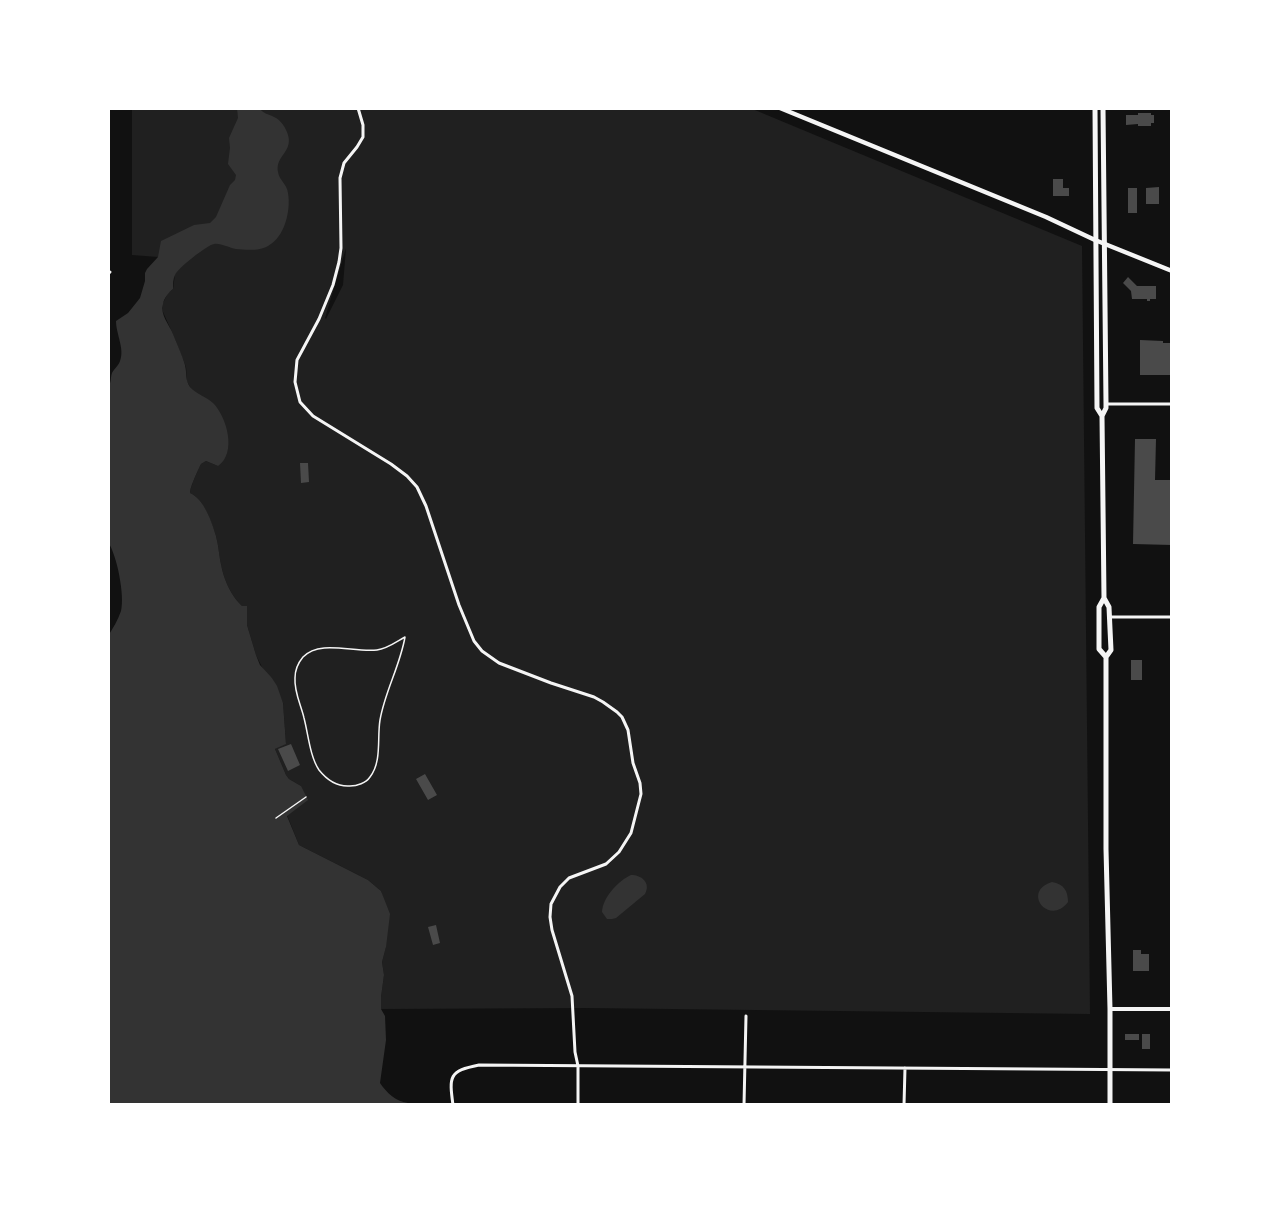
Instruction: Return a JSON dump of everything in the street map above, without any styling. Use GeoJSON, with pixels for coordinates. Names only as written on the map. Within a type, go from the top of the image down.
{"type":"FeatureCollection","features":[{"type":"Feature","properties":{"kind":"main road"},"geometry":{"type":"LineString","coordinates":[[781,108],[1172,271]]}},
{"type":"Feature","properties":{"kind":"main road"},"geometry":{"type":"LineString","coordinates":[[1095,108],[1097,408],[1102,416]]}},
{"type":"Feature","properties":{"kind":"main road"},"geometry":{"type":"LineString","coordinates":[[1103,108],[1106,404],[1102,416],[1104,598],[1109,607],[1111,650],[1106,657],[1110,1105]]}},
{"type":"Feature","properties":{"kind":"main road"},"geometry":{"type":"LineString","coordinates":[[1104,598],[1099,607],[1099,649],[1106,657]]}},
{"type":"Feature","properties":{"kind":"street"},"geometry":{"type":"LineString","coordinates":[[358,108],[363,125],[363,137],[344,163],[340,178],[341,248],[339,262],[333,285],[319,320],[297,360],[295,382],[300,402],[313,416],[401,471],[417,488],[426,506],[471,637],[482,651],[500,663],[594,697],[622,717],[628,729],[641,788],[640,801],[631,833],[619,852],[606,864],[569,878],[560,886],[551,904],[552,930],[572,996],[578,1066],[578,1105]]}},
{"type":"Feature","properties":{"kind":"street"},"geometry":{"type":"LineString","coordinates":[[1106,404],[1172,404]]}},
{"type":"Feature","properties":{"kind":"street"},"geometry":{"type":"LineString","coordinates":[[1110,617],[1172,617]]}},
{"type":"Feature","properties":{"kind":"street"},"geometry":{"type":"LineString","coordinates":[[1110,1009],[1172,1009]]}},
{"type":"Feature","properties":{"kind":"street"},"geometry":{"type":"LineString","coordinates":[[744,1105],[746,1016]]}},
{"type":"Feature","properties":{"kind":"street"},"geometry":{"type":"LineString","coordinates":[[453,1105],[451,1085],[453,1075],[458,1071],[479,1065],[1172,1070]]}},
{"type":"Feature","properties":{"kind":"street"},"geometry":{"type":"LineString","coordinates":[[904,1068],[904,1105]]}},
{"type":"Feature","properties":{"kind":"lane"},"geometry":{"type":"LineString","coordinates":[[405,637],[380,721],[378,757],[373,772],[366,781],[356,785],[344,786],[332,782],[319,770],[310,744],[295,685],[298,664],[312,650],[325,647],[376,651],[405,637]]}},
{"type":"Feature","properties":{"kind":"path"},"geometry":{"type":"LineString","coordinates":[[276,818],[306,797]]}},
{"type":"Feature","properties":{"kind":"shaded area"},"geometry":{"type":"Polygon","coordinates":[[[132,108],[750,108],[1082,246],[1090,1014],[587,1008],[381,1009],[384,975],[382,962],[386,947],[381,891],[368,880],[299,845],[287,815],[301,786],[286,775],[275,749],[286,743],[283,703],[272,678],[264,671],[256,655],[247,625],[247,607],[242,606],[235,598],[225,579],[216,536],[209,518],[203,505],[190,493],[201,464],[206,461],[218,466],[199,394],[192,390],[187,382],[186,367],[163,312],[163,303],[173,289],[175,274],[158,257],[132,255],[132,108]],[[346,248],[326,319],[343,285],[346,248]]]}},
{"type":"Feature","properties":{"kind":"shaded area"},"geometry":{"type":"Polygon","coordinates":[[[237,108],[259,108],[283,124],[289,141],[278,167],[279,175],[287,190],[289,207],[283,230],[274,242],[265,248],[253,250],[236,249],[217,244],[210,245],[177,272],[173,289],[164,302],[162,308],[164,316],[185,365],[188,384],[218,409],[228,435],[227,453],[224,460],[218,466],[206,461],[201,464],[190,493],[199,500],[210,518],[225,579],[238,602],[242,606],[247,606],[247,625],[256,655],[260,665],[277,686],[283,703],[286,744],[275,749],[286,775],[301,786],[308,800],[287,816],[299,845],[368,880],[381,891],[390,914],[382,962],[384,975],[381,1009],[385,1016],[386,1040],[380,1083],[399,1100],[429,1105],[108,1105],[108,636],[118,618],[122,604],[117,566],[108,542],[108,387],[121,356],[116,321],[128,313],[140,298],[145,273],[158,257],[161,241],[194,225],[210,223],[216,217],[236,175],[228,164],[229,138],[238,118],[237,108]]]}},
{"type":"Feature","properties":{"kind":"shaded area"},"geometry":{"type":"Polygon","coordinates":[[[631,875],[639,876],[644,880],[647,886],[645,894],[616,918],[607,919],[602,912],[608,895],[616,885],[631,875]]]}},
{"type":"Feature","properties":{"kind":"shaded area"},"geometry":{"type":"Polygon","coordinates":[[[1052,882],[1060,884],[1064,889],[1068,902],[1061,909],[1053,911],[1041,905],[1038,899],[1043,886],[1052,882]]]}},
{"type":"Feature","properties":{"kind":"building"},"geometry":{"type":"Polygon","coordinates":[[[1138,113],[1151,113],[1154,115],[1154,123],[1151,123],[1151,126],[1126,125],[1126,115],[1138,115],[1138,113]]]}},
{"type":"Feature","properties":{"kind":"building"},"geometry":{"type":"Polygon","coordinates":[[[1053,179],[1063,179],[1063,188],[1069,188],[1069,196],[1053,196],[1053,179]]]}},
{"type":"Feature","properties":{"kind":"building"},"geometry":{"type":"Polygon","coordinates":[[[1159,187],[1159,204],[1146,204],[1146,188],[1159,187]]]}},
{"type":"Feature","properties":{"kind":"building"},"geometry":{"type":"Polygon","coordinates":[[[1128,188],[1137,188],[1137,213],[1128,213],[1128,188]]]}},
{"type":"Feature","properties":{"kind":"building"},"geometry":{"type":"Polygon","coordinates":[[[1128,277],[1137,286],[1156,286],[1156,299],[1147,301],[1147,299],[1132,299],[1131,291],[1123,283],[1128,277]]]}},
{"type":"Feature","properties":{"kind":"building"},"geometry":{"type":"Polygon","coordinates":[[[1140,340],[1172,343],[1172,375],[1140,375],[1140,340]]]}},
{"type":"Feature","properties":{"kind":"building"},"geometry":{"type":"Polygon","coordinates":[[[1135,439],[1156,439],[1155,480],[1172,480],[1172,545],[1133,544],[1135,439]]]}},
{"type":"Feature","properties":{"kind":"building"},"geometry":{"type":"Polygon","coordinates":[[[300,463],[308,463],[309,482],[301,483],[300,463]]]}},
{"type":"Feature","properties":{"kind":"building"},"geometry":{"type":"Polygon","coordinates":[[[1131,660],[1142,660],[1142,680],[1131,680],[1131,660]]]}},
{"type":"Feature","properties":{"kind":"building"},"geometry":{"type":"Polygon","coordinates":[[[291,744],[300,765],[288,771],[278,749],[291,744]]]}},
{"type":"Feature","properties":{"kind":"building"},"geometry":{"type":"Polygon","coordinates":[[[425,774],[437,795],[428,800],[416,779],[425,774]]]}},
{"type":"Feature","properties":{"kind":"building"},"geometry":{"type":"Polygon","coordinates":[[[436,925],[440,943],[433,945],[428,927],[436,925]]]}},
{"type":"Feature","properties":{"kind":"building"},"geometry":{"type":"Polygon","coordinates":[[[1133,950],[1141,950],[1141,954],[1149,954],[1149,971],[1133,971],[1133,950]]]}},
{"type":"Feature","properties":{"kind":"building"},"geometry":{"type":"Polygon","coordinates":[[[1125,1034],[1139,1034],[1139,1040],[1125,1040],[1125,1034]]]}},
{"type":"Feature","properties":{"kind":"building"},"geometry":{"type":"Polygon","coordinates":[[[1142,1034],[1150,1034],[1150,1049],[1142,1049],[1142,1034]]]}}]}
